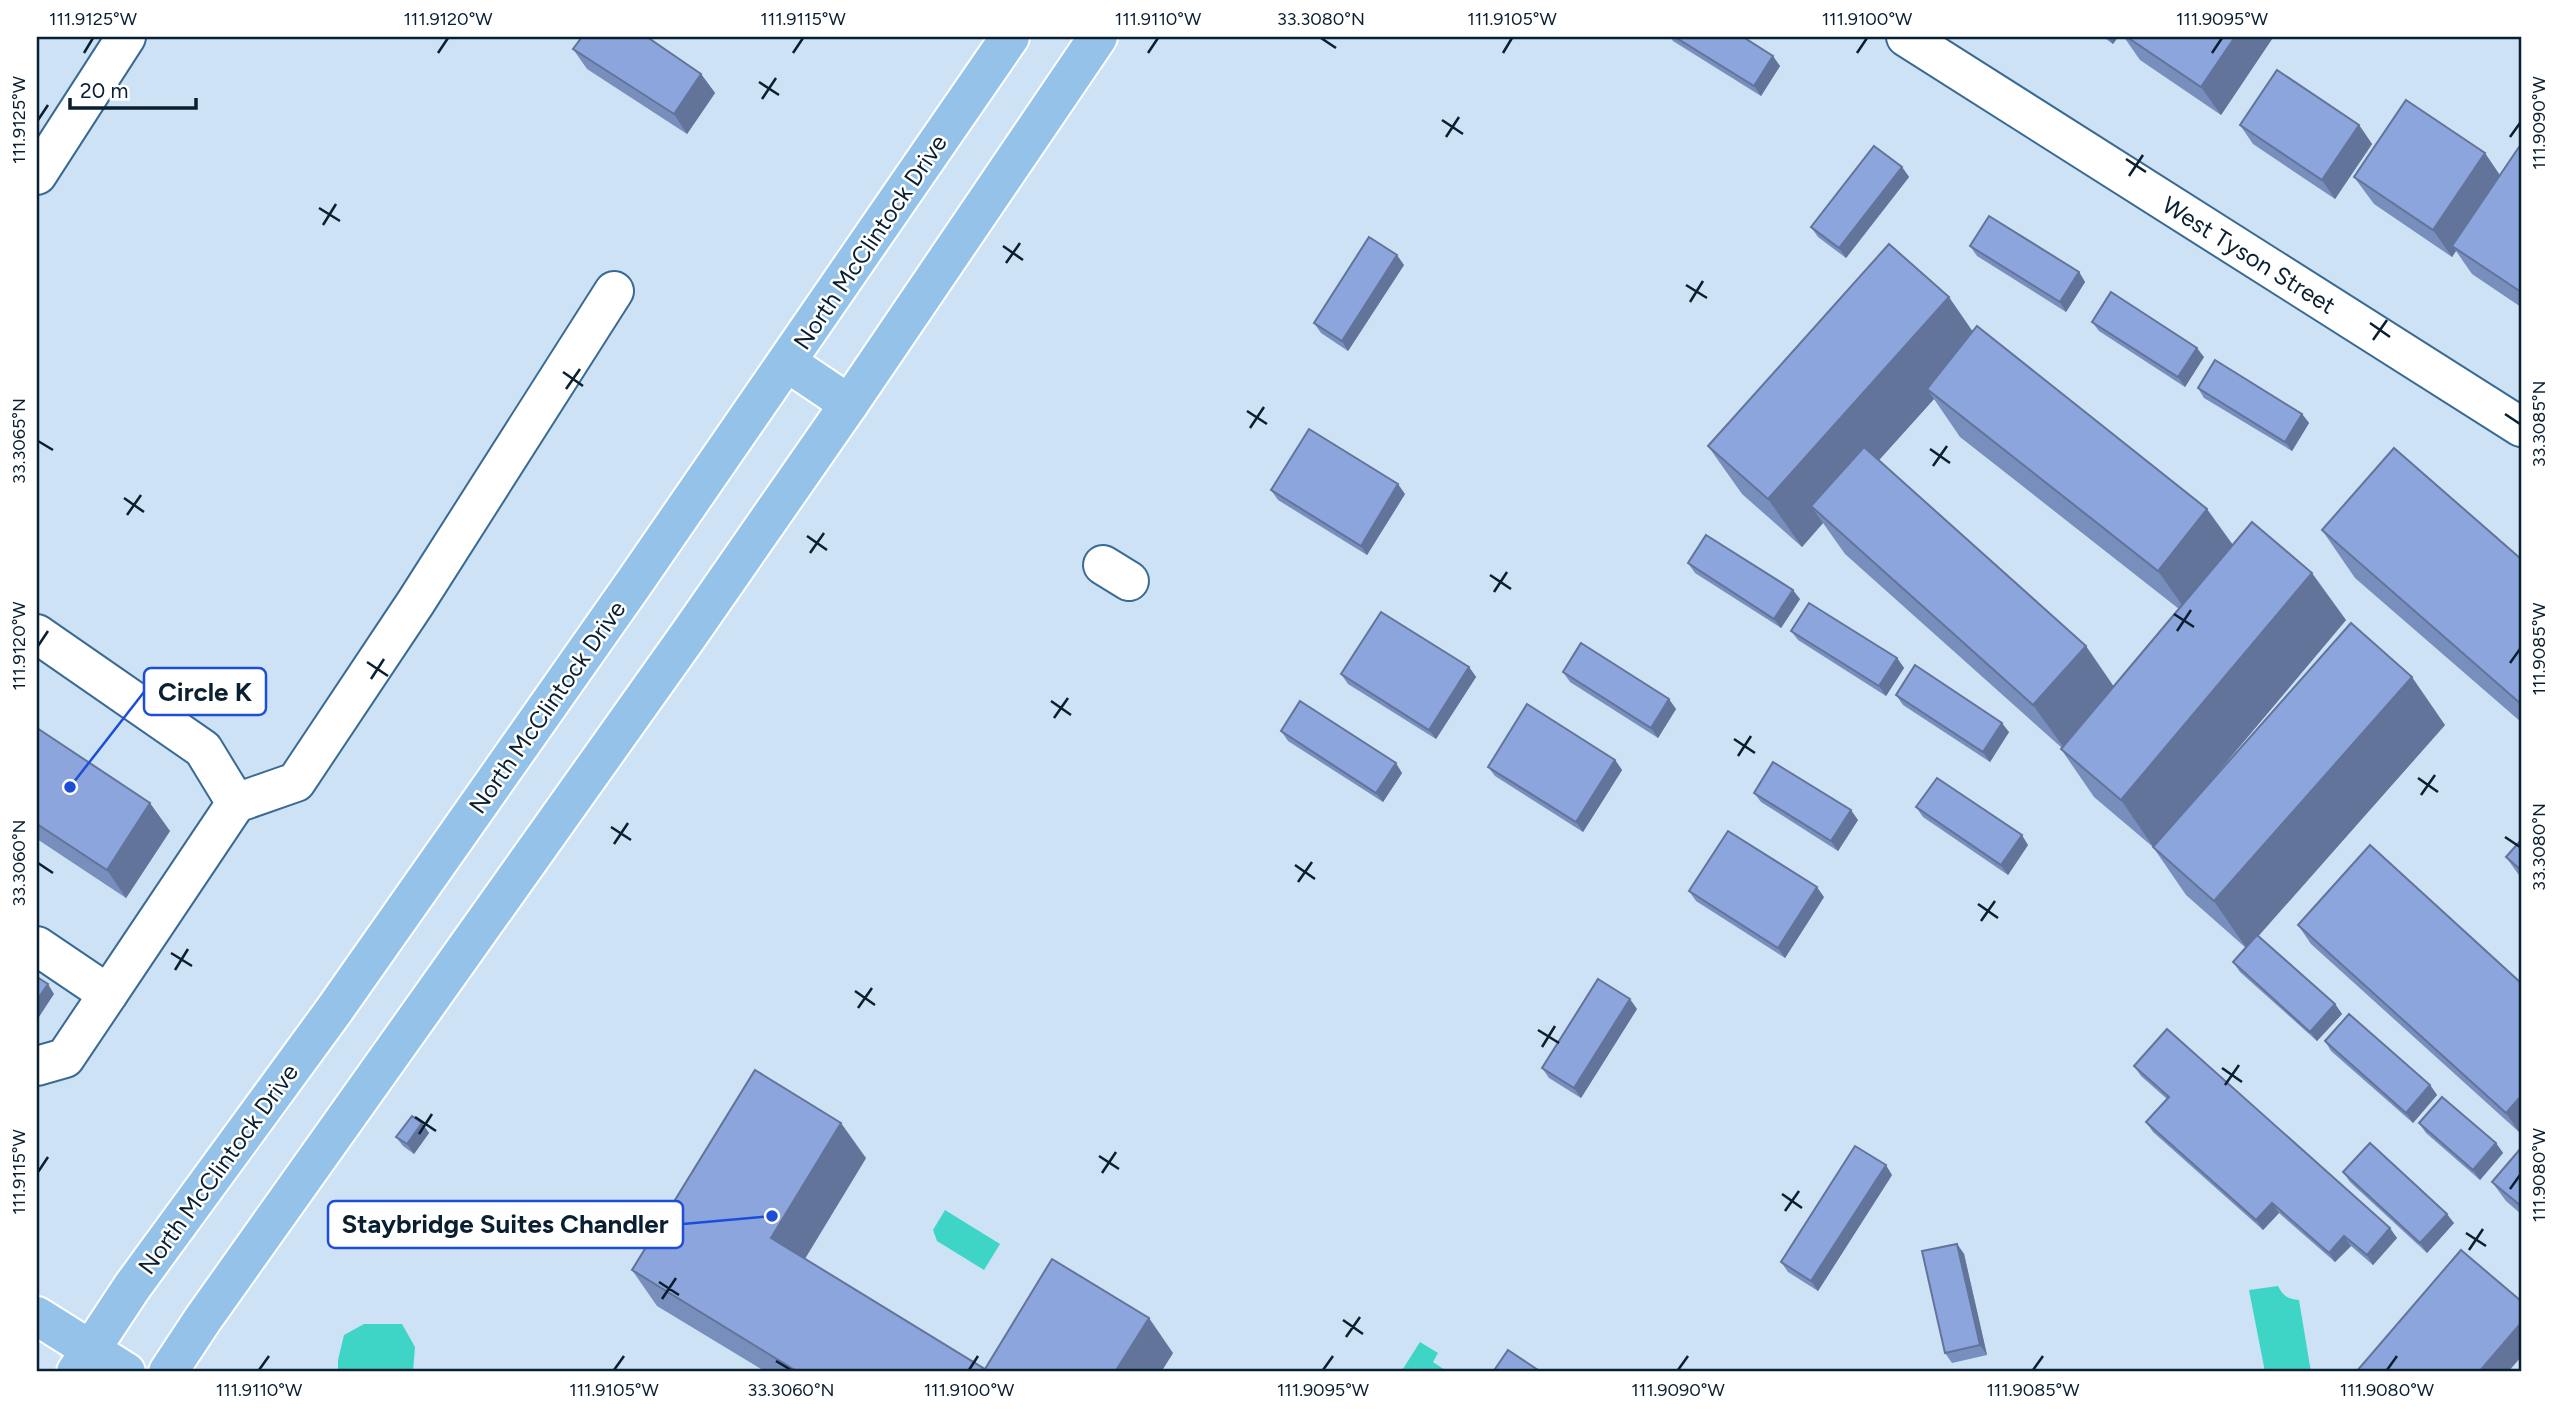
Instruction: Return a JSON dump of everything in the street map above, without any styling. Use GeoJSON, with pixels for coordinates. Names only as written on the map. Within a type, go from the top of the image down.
{"type":"FeatureCollection","features":[{"type":"Feature","properties":{"kind":"main road","name":"North McClintock Drive"},"geometry":{"type":"LineString","coordinates":[[84,1361],[132,1287],[335,1009],[788,363],[1010,37]]}},
{"type":"Feature","properties":{"kind":"main road"},"geometry":{"type":"LineString","coordinates":[[168,1372],[849,404],[1098,37]]}},
{"type":"Feature","properties":{"kind":"main road"},"geometry":{"type":"LineString","coordinates":[[788,363],[849,404]]}},
{"type":"Feature","properties":{"kind":"main road"},"geometry":{"type":"LineString","coordinates":[[37,1316],[84,1361],[126,1372]]}},
{"type":"Feature","properties":{"kind":"street"},"geometry":{"type":"LineString","coordinates":[[37,175],[126,37]]}},
{"type":"Feature","properties":{"kind":"street","name":"West Tyson Street"},"geometry":{"type":"LineString","coordinates":[[1906,37],[2521,427]]}},
{"type":"Feature","properties":{"kind":"street"},"geometry":{"type":"LineString","coordinates":[[37,1066],[65,1058],[236,803],[296,782],[416,602],[614,291]]}},
{"type":"Feature","properties":{"kind":"street"},"geometry":{"type":"LineString","coordinates":[[37,634],[203,749],[236,803]]}},
{"type":"Feature","properties":{"kind":"street"},"geometry":{"type":"LineString","coordinates":[[37,946],[108,994]]}},
{"type":"Feature","properties":{"kind":"shaded area"},"geometry":{"type":"Polygon","coordinates":[[[945,1210],[1000,1244],[984,1270],[937,1241],[933,1230],[945,1210]]]}},
{"type":"Feature","properties":{"kind":"shaded area"},"geometry":{"type":"Polygon","coordinates":[[[2278,1286],[2286,1296],[2299,1300],[2311,1372],[2265,1372],[2249,1290],[2278,1286]]]}},
{"type":"Feature","properties":{"kind":"shaded area"},"geometry":{"type":"Polygon","coordinates":[[[364,1324],[402,1324],[415,1347],[413,1372],[338,1372],[344,1335],[364,1324]]]}},
{"type":"Feature","properties":{"kind":"shaded area"},"geometry":{"type":"Polygon","coordinates":[[[1420,1342],[1438,1353],[1433,1362],[1448,1372],[1401,1372],[1420,1342]]]}},
{"type":"Feature","properties":{"kind":"building"},"geometry":{"type":"Polygon","coordinates":[[[582,37],[647,37],[701,74],[674,114],[573,49],[582,37]]]}},
{"type":"Feature","properties":{"kind":"building"},"geometry":{"type":"Polygon","coordinates":[[[1675,37],[1743,37],[1773,56],[1754,86],[1675,37]]]}},
{"type":"Feature","properties":{"kind":"building"},"geometry":{"type":"Polygon","coordinates":[[[2127,37],[2235,37],[2201,87],[2127,37]]]}},
{"type":"Feature","properties":{"kind":"building"},"geometry":{"type":"Polygon","coordinates":[[[2277,70],[2359,125],[2322,180],[2240,125],[2277,70]]]}},
{"type":"Feature","properties":{"kind":"building"},"geometry":{"type":"Polygon","coordinates":[[[2406,100],[2485,153],[2433,230],[2354,177],[2406,100]]]}},
{"type":"Feature","properties":{"kind":"building"},"geometry":{"type":"Polygon","coordinates":[[[1874,146],[1902,167],[1839,248],[1811,227],[1874,146]]]}},
{"type":"Feature","properties":{"kind":"building"},"geometry":{"type":"Polygon","coordinates":[[[2519,147],[2521,149],[2521,292],[2452,246],[2519,147]]]}},
{"type":"Feature","properties":{"kind":"building"},"geometry":{"type":"Polygon","coordinates":[[[1989,216],[2079,272],[2060,302],[1970,246],[1989,216]]]}},
{"type":"Feature","properties":{"kind":"building"},"geometry":{"type":"Polygon","coordinates":[[[1369,237],[1397,255],[1342,341],[1314,323],[1369,237]]]}},
{"type":"Feature","properties":{"kind":"building"},"geometry":{"type":"Polygon","coordinates":[[[1889,244],[1949,297],[1768,499],[1708,446],[1889,244]]]}},
{"type":"Feature","properties":{"kind":"building"},"geometry":{"type":"Polygon","coordinates":[[[2111,292],[2197,348],[2178,377],[2092,322],[2111,292]]]}},
{"type":"Feature","properties":{"kind":"building"},"geometry":{"type":"Polygon","coordinates":[[[1977,326],[2207,509],[2158,571],[1927,389],[1977,326]]]}},
{"type":"Feature","properties":{"kind":"building"},"geometry":{"type":"Polygon","coordinates":[[[2215,360],[2302,414],[2285,442],[2198,388],[2215,360]]]}},
{"type":"Feature","properties":{"kind":"building"},"geometry":{"type":"Polygon","coordinates":[[[1309,429],[1398,484],[1361,546],[1271,490],[1309,429]]]}},
{"type":"Feature","properties":{"kind":"building"},"geometry":{"type":"Polygon","coordinates":[[[1864,447],[2086,646],[2033,705],[1811,506],[1864,447]]]}},
{"type":"Feature","properties":{"kind":"building"},"geometry":{"type":"Polygon","coordinates":[[[2394,448],[2521,559],[2521,704],[2322,530],[2394,448]]]}},
{"type":"Feature","properties":{"kind":"building"},"geometry":{"type":"Polygon","coordinates":[[[2252,522],[2312,573],[2121,800],[2061,749],[2252,522]]]}},
{"type":"Feature","properties":{"kind":"building"},"geometry":{"type":"Polygon","coordinates":[[[1706,535],[1793,590],[1774,619],[1688,563],[1706,535]]]}},
{"type":"Feature","properties":{"kind":"building"},"geometry":{"type":"Polygon","coordinates":[[[1809,603],[1897,658],[1879,686],[1791,631],[1809,603]]]}},
{"type":"Feature","properties":{"kind":"building"},"geometry":{"type":"Polygon","coordinates":[[[1381,612],[1469,667],[1429,730],[1341,674],[1381,612]]]}},
{"type":"Feature","properties":{"kind":"building"},"geometry":{"type":"Polygon","coordinates":[[[2351,623],[2412,677],[2214,901],[2153,847],[2351,623]]]}},
{"type":"Feature","properties":{"kind":"building"},"geometry":{"type":"Polygon","coordinates":[[[1581,643],[1669,699],[1651,728],[1563,672],[1581,643]]]}},
{"type":"Feature","properties":{"kind":"building"},"geometry":{"type":"Polygon","coordinates":[[[1915,665],[2002,723],[1983,752],[1896,695],[1915,665]]]}},
{"type":"Feature","properties":{"kind":"building"},"geometry":{"type":"Polygon","coordinates":[[[1300,701],[1396,763],[1376,793],[1281,731],[1300,701]]]}},
{"type":"Feature","properties":{"kind":"building"},"geometry":{"type":"Polygon","coordinates":[[[1527,704],[1615,760],[1576,822],[1488,767],[1527,704]]]}},
{"type":"Feature","properties":{"kind":"building"},"geometry":{"type":"Polygon","coordinates":[[[37,728],[150,803],[107,870],[37,824],[37,728]]]}},
{"type":"Feature","properties":{"kind":"building"},"geometry":{"type":"Polygon","coordinates":[[[1773,762],[1851,810],[1831,841],[1754,793],[1773,762]]]}},
{"type":"Feature","properties":{"kind":"building"},"geometry":{"type":"Polygon","coordinates":[[[1937,778],[2022,835],[2001,865],[1916,807],[1937,778]]]}},
{"type":"Feature","properties":{"kind":"building"},"geometry":{"type":"Polygon","coordinates":[[[1728,831],[1817,887],[1778,948],[1689,891],[1728,831]]]}},
{"type":"Feature","properties":{"kind":"building"},"geometry":{"type":"Polygon","coordinates":[[[2521,840],[2521,870],[2506,857],[2521,840]]]}},
{"type":"Feature","properties":{"kind":"building"},"geometry":{"type":"Polygon","coordinates":[[[2370,845],[2521,983],[2521,1096],[2506,1113],[2298,925],[2370,845]]]}},
{"type":"Feature","properties":{"kind":"building"},"geometry":{"type":"Polygon","coordinates":[[[2257,935],[2335,1004],[2310,1032],[2233,962],[2257,935]]]}},
{"type":"Feature","properties":{"kind":"building"},"geometry":{"type":"Polygon","coordinates":[[[37,977],[48,984],[37,1000],[37,977]]]}},
{"type":"Feature","properties":{"kind":"building"},"geometry":{"type":"Polygon","coordinates":[[[1598,979],[1630,999],[1574,1088],[1542,1068],[1598,979]]]}},
{"type":"Feature","properties":{"kind":"building"},"geometry":{"type":"Polygon","coordinates":[[[2349,1014],[2430,1085],[2406,1113],[2325,1041],[2349,1014]]]}},
{"type":"Feature","properties":{"kind":"building"},"geometry":{"type":"Polygon","coordinates":[[[2167,1029],[2390,1228],[2367,1255],[2344,1236],[2329,1253],[2272,1203],[2256,1220],[2146,1122],[2169,1097],[2134,1066],[2167,1029]]]}},
{"type":"Feature","properties":{"kind":"building"},"geometry":{"type":"Polygon","coordinates":[[[755,1070],[841,1123],[771,1238],[985,1369],[1052,1259],[1149,1318],[1115,1372],[798,1372],[632,1270],[755,1070]]]}},
{"type":"Feature","properties":{"kind":"building"},"geometry":{"type":"Polygon","coordinates":[[[2442,1097],[2496,1143],[2473,1170],[2419,1123],[2442,1097]]]}},
{"type":"Feature","properties":{"kind":"building"},"geometry":{"type":"Polygon","coordinates":[[[412,1116],[422,1123],[407,1144],[396,1137],[412,1116]]]}},
{"type":"Feature","properties":{"kind":"building"},"geometry":{"type":"Polygon","coordinates":[[[2370,1143],[2447,1214],[2420,1243],[2343,1172],[2370,1143]]]}},
{"type":"Feature","properties":{"kind":"building"},"geometry":{"type":"Polygon","coordinates":[[[1855,1146],[1886,1165],[1811,1281],[1781,1262],[1855,1146]]]}},
{"type":"Feature","properties":{"kind":"building"},"geometry":{"type":"Polygon","coordinates":[[[2521,1148],[2521,1206],[2492,1182],[2521,1148]]]}},
{"type":"Feature","properties":{"kind":"building"},"geometry":{"type":"Polygon","coordinates":[[[1957,1244],[1980,1345],[1945,1353],[1922,1251],[1957,1244]]]}},
{"type":"Feature","properties":{"kind":"building"},"geometry":{"type":"Polygon","coordinates":[[[2461,1250],[2521,1301],[2521,1323],[2479,1372],[2356,1372],[2461,1250]]]}},
{"type":"Feature","properties":{"kind":"building"},"geometry":{"type":"Polygon","coordinates":[[[1508,1350],[1541,1372],[1493,1372],[1508,1350]]]}},
{"type":"Feature","properties":{"kind":"place","name":"Circle K"},"geometry":{"type":"Point","coordinates":[70,787]}},
{"type":"Feature","properties":{"kind":"place","name":"Staybridge Suites Chandler"},"geometry":{"type":"Point","coordinates":[772,1216]}}]}
